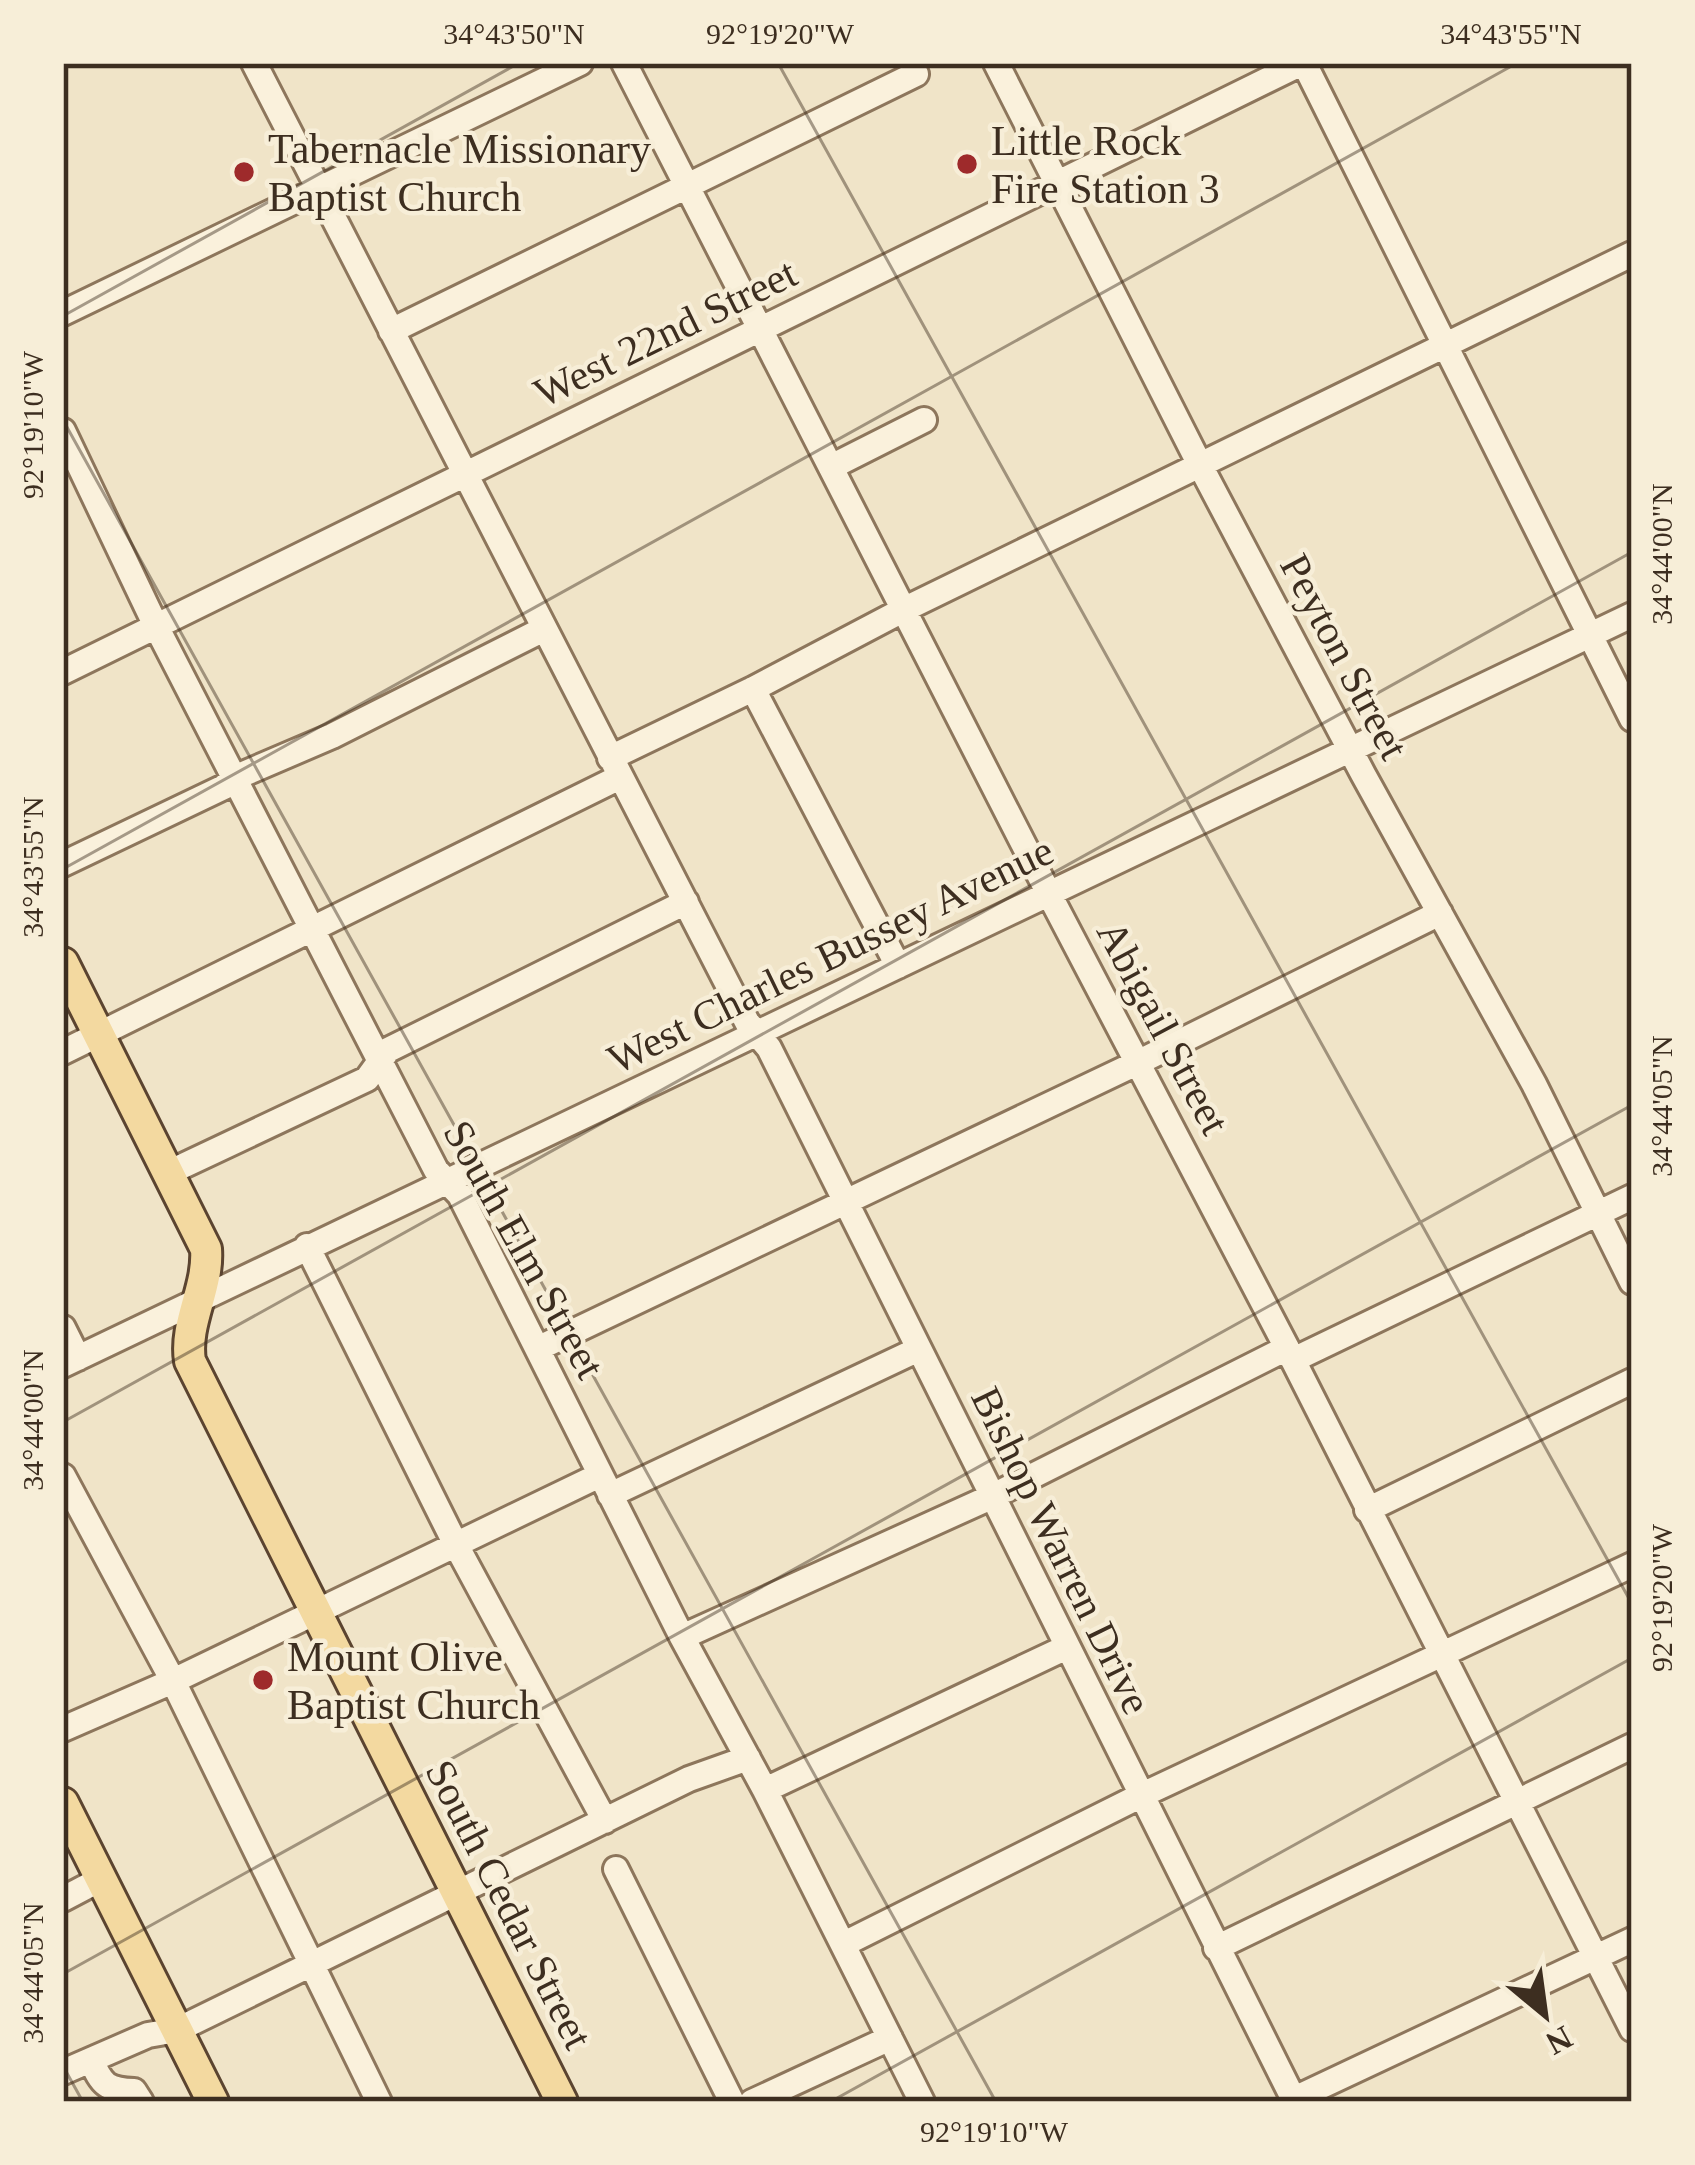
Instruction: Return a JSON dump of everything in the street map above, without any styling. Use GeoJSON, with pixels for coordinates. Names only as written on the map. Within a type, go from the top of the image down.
{"type":"FeatureCollection","features":[{"type":"Feature","properties":{"kind":"main road","name":"South Cedar Street"},"geometry":{"type":"LineString","coordinates":[[63,963],[206,1249],[202,1297],[189,1333],[190,1361],[562,2102]]}},
{"type":"Feature","properties":{"kind":"main road"},"geometry":{"type":"LineString","coordinates":[[63,1803],[213,2102]]}},
{"type":"Feature","properties":{"kind":"street","name":"Bishop Warren Drive"},"geometry":{"type":"LineString","coordinates":[[254,63],[747,1022],[759,1034],[846,1202],[1295,2100]]}},
{"type":"Feature","properties":{"kind":"street"},"geometry":{"type":"LineString","coordinates":[[63,313],[580,63]]}},
{"type":"Feature","properties":{"kind":"street","name":"Abigail Street"},"geometry":{"type":"LineString","coordinates":[[624,63],[1290,1354],[1632,2029]]}},
{"type":"Feature","properties":{"kind":"street","name":"Peyton Street"},"geometry":{"type":"LineString","coordinates":[[997,63],[1201,467],[1534,1084],[1632,1282]]}},
{"type":"Feature","properties":{"kind":"street"},"geometry":{"type":"LineString","coordinates":[[1303,63],[1632,719]]}},
{"type":"Feature","properties":{"kind":"street","name":"West 22nd Street"},"geometry":{"type":"LineString","coordinates":[[63,672],[1303,63]]}},
{"type":"Feature","properties":{"kind":"street"},"geometry":{"type":"LineString","coordinates":[[391,331],[916,74]]}},
{"type":"Feature","properties":{"kind":"street"},"geometry":{"type":"LineString","coordinates":[[63,1052],[615,768],[905,609],[1632,254]]}},
{"type":"Feature","properties":{"kind":"street"},"geometry":{"type":"LineString","coordinates":[[831,467],[924,420]]}},
{"type":"Feature","properties":{"kind":"street","name":"South Elm Street"},"geometry":{"type":"LineString","coordinates":[[63,431],[155,624],[310,927],[436,1170],[460,1195],[922,2102]]}},
{"type":"Feature","properties":{"kind":"street"},"geometry":{"type":"LineString","coordinates":[[63,492],[87,480]]}},
{"type":"Feature","properties":{"kind":"street","name":"West Charles Bussey Avenue"},"geometry":{"type":"LineString","coordinates":[[70,1361],[1632,615]]}},
{"type":"Feature","properties":{"kind":"street"},"geometry":{"type":"LineString","coordinates":[[63,864],[133,834],[234,778],[332,736],[544,629]]}},
{"type":"Feature","properties":{"kind":"street"},"geometry":{"type":"LineString","coordinates":[[753,689],[898,966]]}},
{"type":"Feature","properties":{"kind":"street"},"geometry":{"type":"LineString","coordinates":[[170,1172],[367,1079],[388,1050],[686,902]]}},
{"type":"Feature","properties":{"kind":"street"},"geometry":{"type":"LineString","coordinates":[[539,1348],[1440,913]]}},
{"type":"Feature","properties":{"kind":"street"},"geometry":{"type":"LineString","coordinates":[[682,1637],[1632,1197]]}},
{"type":"Feature","properties":{"kind":"street"},"geometry":{"type":"LineString","coordinates":[[307,1246],[455,1543],[604,1821]]}},
{"type":"Feature","properties":{"kind":"street"},"geometry":{"type":"LineString","coordinates":[[63,1328],[70,1361]]}},
{"type":"Feature","properties":{"kind":"street"},"geometry":{"type":"LineString","coordinates":[[63,1729],[173,1681],[455,1543],[606,1485],[919,1349]]}},
{"type":"Feature","properties":{"kind":"street"},"geometry":{"type":"LineString","coordinates":[[1366,1510],[1632,1381]]}},
{"type":"Feature","properties":{"kind":"street"},"geometry":{"type":"LineString","coordinates":[[63,1476],[173,1681],[379,2102]]}},
{"type":"Feature","properties":{"kind":"street"},"geometry":{"type":"LineString","coordinates":[[844,1944],[1139,1796],[1632,1565]]}},
{"type":"Feature","properties":{"kind":"street"},"geometry":{"type":"LineString","coordinates":[[765,1790],[1067,1647]]}},
{"type":"Feature","properties":{"kind":"street"},"geometry":{"type":"LineString","coordinates":[[1216,1948],[1632,1745]]}},
{"type":"Feature","properties":{"kind":"street"},"geometry":{"type":"LineString","coordinates":[[63,2072],[148,2035],[177,2030],[689,1779],[748,1758]]}},
{"type":"Feature","properties":{"kind":"street"},"geometry":{"type":"LineString","coordinates":[[616,1869],[732,2102]]}},
{"type":"Feature","properties":{"kind":"street"},"geometry":{"type":"LineString","coordinates":[[63,1899],[101,1879]]}},
{"type":"Feature","properties":{"kind":"street"},"geometry":{"type":"LineString","coordinates":[[1295,2100],[1632,1940]]}},
{"type":"Feature","properties":{"kind":"street"},"geometry":{"type":"LineString","coordinates":[[752,2102],[890,2038]]}},
{"type":"Feature","properties":{"kind":"street"},"geometry":{"type":"LineString","coordinates":[[91,2060],[101,2084],[115,2091],[134,2091],[141,2102]]}},
{"type":"Feature","properties":{"kind":"place","name":"Little Rock Fire Station 3"},"geometry":{"type":"Point","coordinates":[967,164]}},
{"type":"Feature","properties":{"kind":"place","name":"Tabernacle Missionary Baptist Church"},"geometry":{"type":"Point","coordinates":[244,172]}},
{"type":"Feature","properties":{"kind":"place","name":"Mount Olive Baptist Church"},"geometry":{"type":"Point","coordinates":[263,1680]}}]}
